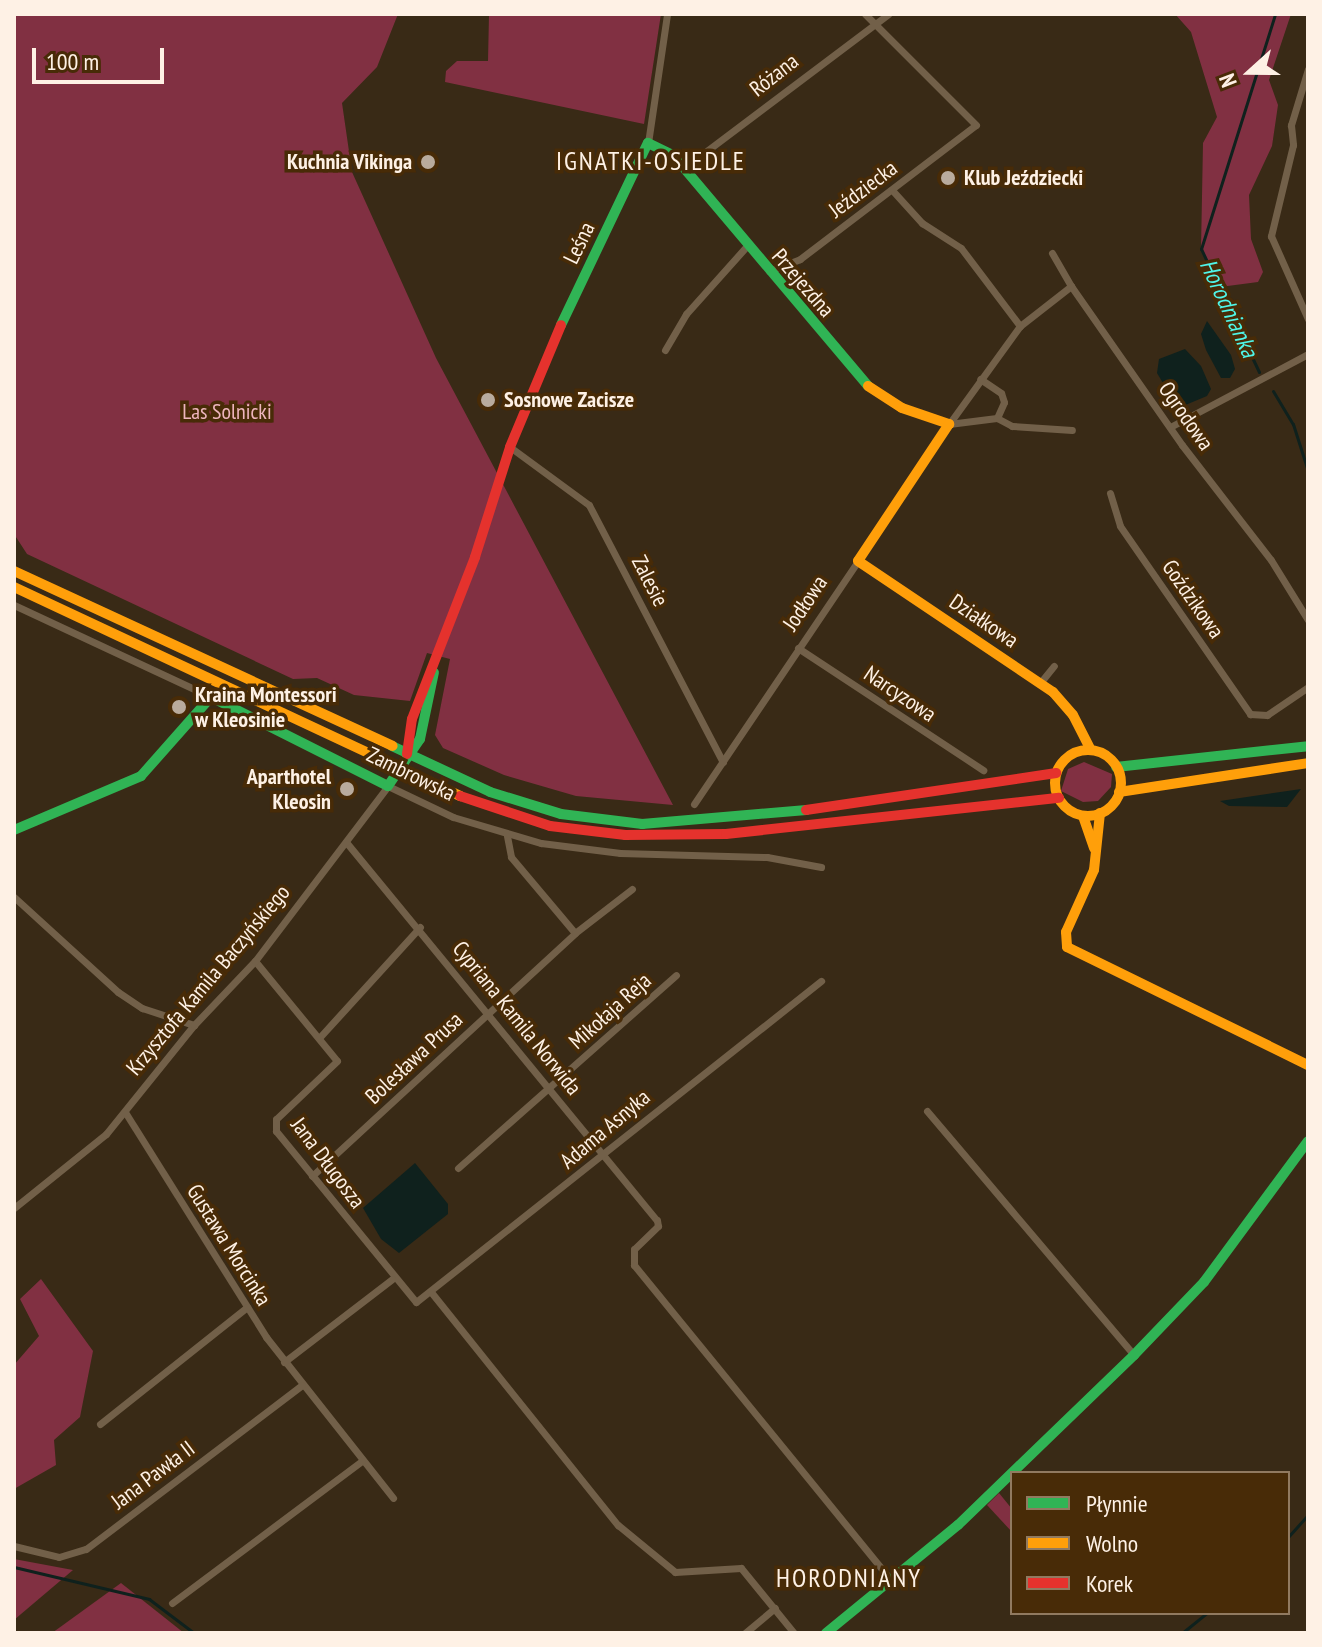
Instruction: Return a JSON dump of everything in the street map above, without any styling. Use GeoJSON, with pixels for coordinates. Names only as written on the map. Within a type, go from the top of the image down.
{"type":"FeatureCollection","features":[{"type":"Feature","properties":{"kind":"street","name":"Leśna"},"geometry":{"type":"LineString","coordinates":[[435,666],[510,447],[551,346],[648,143],[667,14]]}},
{"type":"Feature","properties":{"kind":"street"},"geometry":{"type":"LineString","coordinates":[[865,14],[873,24]]}},
{"type":"Feature","properties":{"kind":"street","name":"Różana"},"geometry":{"type":"LineString","coordinates":[[684,168],[888,14]]}},
{"type":"Feature","properties":{"kind":"street","name":"Jeździecka"},"geometry":{"type":"LineString","coordinates":[[767,273],[800,259],[976,125],[873,24]]}},
{"type":"Feature","properties":{"kind":"street"},"geometry":{"type":"LineString","coordinates":[[1308,69],[1271,225],[1308,319]]}},
{"type":"Feature","properties":{"kind":"street","name":"Przejezdna"},"geometry":{"type":"LineString","coordinates":[[648,143],[666,149],[684,168],[767,273],[876,394],[949,424]]}},
{"type":"Feature","properties":{"kind":"street"},"geometry":{"type":"LineString","coordinates":[[892,190],[922,223],[961,248],[1020,326],[1071,286]]}},
{"type":"Feature","properties":{"kind":"street"},"geometry":{"type":"LineString","coordinates":[[665,350],[686,314],[746,247]]}},
{"type":"Feature","properties":{"kind":"street","name":"Ogrodowa"},"geometry":{"type":"LineString","coordinates":[[1052,253],[1071,286],[1308,620]]}},
{"type":"Feature","properties":{"kind":"street","name":"Jodłowa"},"geometry":{"type":"LineString","coordinates":[[694,804],[949,424],[1020,326]]}},
{"type":"Feature","properties":{"kind":"street"},"geometry":{"type":"LineString","coordinates":[[1172,426],[1253,387],[1308,354]]}},
{"type":"Feature","properties":{"kind":"street"},"geometry":{"type":"LineString","coordinates":[[980,379],[1001,393],[1004,402],[997,418]]}},
{"type":"Feature","properties":{"kind":"street"},"geometry":{"type":"LineString","coordinates":[[949,424],[997,418],[1012,426],[1072,430]]}},
{"type":"Feature","properties":{"kind":"street","name":"Zalesie"},"geometry":{"type":"LineString","coordinates":[[510,447],[589,505],[723,762]]}},
{"type":"Feature","properties":{"kind":"street","name":"Goździkowa"},"geometry":{"type":"LineString","coordinates":[[1110,493],[1120,526],[1258,718],[1308,687]]}},
{"type":"Feature","properties":{"kind":"street","name":"Działkowa"},"geometry":{"type":"LineString","coordinates":[[858,561],[1066,703],[1091,750]]}},
{"type":"Feature","properties":{"kind":"street","name":"Zambrowska"},"geometry":{"type":"LineString","coordinates":[[14,571],[407,754],[538,808],[616,822],[680,823],[978,788],[1056,773]]}},
{"type":"Feature","properties":{"kind":"street","name":"Zambrowska"},"geometry":{"type":"LineString","coordinates":[[14,587],[480,804],[550,826],[687,835],[1059,798]]}},
{"type":"Feature","properties":{"kind":"street","name":"Zambrowska"},"geometry":{"type":"LineString","coordinates":[[14,605],[211,697],[388,786],[507,836],[584,850],[767,857],[821,867]]}},
{"type":"Feature","properties":{"kind":"street","name":"Narcyzowa"},"geometry":{"type":"LineString","coordinates":[[798,648],[983,770]]}},
{"type":"Feature","properties":{"kind":"street","name":"Krzysztofa Kamila Baczyńskiego"},"geometry":{"type":"LineString","coordinates":[[14,1208],[106,1134],[194,1025],[255,961],[400,767],[407,754],[408,733],[435,666]]}},
{"type":"Feature","properties":{"kind":"street"},"geometry":{"type":"LineString","coordinates":[[1040,683],[1054,666]]}},
{"type":"Feature","properties":{"kind":"street"},"geometry":{"type":"LineString","coordinates":[[14,830],[141,776],[211,697]]}},
{"type":"Feature","properties":{"kind":"street"},"geometry":{"type":"LineString","coordinates":[[1078,724],[1075,752],[1056,773],[1059,798],[1083,816],[1096,853]]}},
{"type":"Feature","properties":{"kind":"street"},"geometry":{"type":"LineString","coordinates":[[1075,752],[1091,750],[1116,767],[1308,746]]}},
{"type":"Feature","properties":{"kind":"street"},"geometry":{"type":"LineString","coordinates":[[1308,763],[1119,792],[1100,813],[1094,870],[1064,937],[1070,951],[1308,1065]]}},
{"type":"Feature","properties":{"kind":"street"},"geometry":{"type":"LineString","coordinates":[[1116,767],[1119,792]]}},
{"type":"Feature","properties":{"kind":"street"},"geometry":{"type":"LineString","coordinates":[[1083,816],[1100,813]]}},
{"type":"Feature","properties":{"kind":"street"},"geometry":{"type":"LineString","coordinates":[[507,836],[511,857],[575,933]]}},
{"type":"Feature","properties":{"kind":"street","name":"Cypriana Kamila Norwida"},"geometry":{"type":"LineString","coordinates":[[346,842],[420,927],[657,1220],[658,1226],[632,1254],[637,1269],[893,1582]]}},
{"type":"Feature","properties":{"kind":"street","name":"Bolesława Prusa"},"geometry":{"type":"LineString","coordinates":[[312,1176],[575,933],[632,889]]}},
{"type":"Feature","properties":{"kind":"street"},"geometry":{"type":"LineString","coordinates":[[14,897],[118,992],[142,1008],[194,1025]]}},
{"type":"Feature","properties":{"kind":"street"},"geometry":{"type":"LineString","coordinates":[[319,1038],[420,927]]}},
{"type":"Feature","properties":{"kind":"street","name":"Jana Długosza"},"geometry":{"type":"LineString","coordinates":[[255,961],[337,1061],[276,1119],[276,1131],[411,1299]]}},
{"type":"Feature","properties":{"kind":"street","name":"Mikołaja Reja"},"geometry":{"type":"LineString","coordinates":[[458,1168],[676,975]]}},
{"type":"Feature","properties":{"kind":"street","name":"Adama Asnyka"},"geometry":{"type":"LineString","coordinates":[[411,1299],[416,1302],[431,1292],[821,981]]}},
{"type":"Feature","properties":{"kind":"street"},"geometry":{"type":"LineString","coordinates":[[927,1111],[1134,1355]]}},
{"type":"Feature","properties":{"kind":"street","name":"Gustawa Morcinka"},"geometry":{"type":"LineString","coordinates":[[125,1112],[284,1362],[393,1498]]}},
{"type":"Feature","properties":{"kind":"street"},"geometry":{"type":"LineString","coordinates":[[1011,1471],[1134,1355],[1204,1282],[1308,1141]]}},
{"type":"Feature","properties":{"kind":"street"},"geometry":{"type":"LineString","coordinates":[[284,1362],[392,1279]]}},
{"type":"Feature","properties":{"kind":"street"},"geometry":{"type":"LineString","coordinates":[[431,1292],[618,1525],[658,1562],[675,1572],[741,1568],[794,1633]]}},
{"type":"Feature","properties":{"kind":"street"},"geometry":{"type":"LineString","coordinates":[[100,1424],[247,1307]]}},
{"type":"Feature","properties":{"kind":"street","name":"Jana Pawła II"},"geometry":{"type":"LineString","coordinates":[[14,1546],[59,1557],[86,1549],[302,1385]]}},
{"type":"Feature","properties":{"kind":"street"},"geometry":{"type":"LineString","coordinates":[[172,1603],[362,1461]]}},
{"type":"Feature","properties":{"kind":"street"},"geometry":{"type":"LineString","coordinates":[[826,1633],[893,1582],[1010,1472]]}},
{"type":"Feature","properties":{"kind":"street"},"geometry":{"type":"LineString","coordinates":[[745,1633],[775,1608]]}},
{"type":"Feature","properties":{"kind":"green space","name":"Las Solnicki"},"geometry":{"type":"Polygon","coordinates":[[[14,14],[398,14],[377,67],[342,103],[352,172],[436,358],[673,805],[576,796],[504,775],[443,748],[435,735],[450,659],[427,653],[410,701],[354,695],[317,678],[293,679],[27,554],[14,534],[14,14]]]}},
{"type":"Feature","properties":{"kind":"green space"},"geometry":{"type":"Polygon","coordinates":[[[489,14],[661,14],[644,124],[445,82],[446,71],[457,61],[488,61],[489,14]]]}},
{"type":"Feature","properties":{"kind":"green space"},"geometry":{"type":"Polygon","coordinates":[[[1175,14],[1291,14],[1269,80],[1278,105],[1272,146],[1249,195],[1251,239],[1263,272],[1258,282],[1220,287],[1201,249],[1203,143],[1217,117],[1191,32],[1175,14]]]}},
{"type":"Feature","properties":{"kind":"green space"},"geometry":{"type":"Polygon","coordinates":[[[1084,762],[1112,774],[1111,787],[1098,801],[1083,802],[1061,791],[1068,769],[1084,762]]]}},
{"type":"Feature","properties":{"kind":"green space"},"geometry":{"type":"Polygon","coordinates":[[[41,1279],[93,1351],[80,1417],[54,1440],[56,1465],[14,1489],[14,1365],[39,1336],[20,1299],[41,1279]]]}},
{"type":"Feature","properties":{"kind":"green space"},"geometry":{"type":"Polygon","coordinates":[[[999,1493],[1010,1507],[1010,1530],[987,1505],[999,1493]]]}},
{"type":"Feature","properties":{"kind":"green space"},"geometry":{"type":"Polygon","coordinates":[[[14,1559],[73,1570],[14,1620],[14,1559]]]}},
{"type":"Feature","properties":{"kind":"green space"},"geometry":{"type":"Polygon","coordinates":[[[121,1583],[184,1633],[52,1633],[121,1583]]]}},
{"type":"Feature","properties":{"kind":"water"},"geometry":{"type":"Polygon","coordinates":[[[1207,321],[1231,355],[1235,369],[1230,378],[1221,378],[1206,350],[1201,334],[1207,321]]]}},
{"type":"Feature","properties":{"kind":"water"},"geometry":{"type":"Polygon","coordinates":[[[1185,349],[1201,366],[1211,389],[1207,396],[1183,406],[1173,400],[1157,373],[1159,359],[1185,349]]]}},
{"type":"Feature","properties":{"kind":"water"},"geometry":{"type":"Polygon","coordinates":[[[1301,789],[1287,807],[1229,806],[1220,801],[1301,789]]]}},
{"type":"Feature","properties":{"kind":"water"},"geometry":{"type":"Polygon","coordinates":[[[415,1163],[448,1204],[448,1214],[399,1253],[381,1239],[363,1208],[415,1163]]]}},
{"type":"Feature","properties":{"kind":"waterway","name":"Horodnianka"},"geometry":{"type":"LineString","coordinates":[[1259,372],[1201,249],[1275,14]]}},
{"type":"Feature","properties":{"kind":"waterway","name":"Horodnianka"},"geometry":{"type":"LineString","coordinates":[[1273,391],[1293,424],[1308,471]]}},
{"type":"Feature","properties":{"kind":"waterway","name":"Horodnianka"},"geometry":{"type":"LineString","coordinates":[[1290,1535],[1308,1515]]}},
{"type":"Feature","properties":{"kind":"waterway"},"geometry":{"type":"LineString","coordinates":[[14,1567],[149,1599],[194,1633]]}},
{"type":"Feature","properties":{"kind":"waterway","name":"Horodnianka"},"geometry":{"type":"LineString","coordinates":[[1182,1633],[1204,1615]]}},
{"type":"Feature","properties":{"kind":"traffic: fast"},"geometry":{"type":"LineString","coordinates":[[561,325],[648,143],[673,155],[868,386]]}},
{"type":"Feature","properties":{"kind":"traffic: fast"},"geometry":{"type":"LineString","coordinates":[[14,830],[141,776],[211,697],[388,786],[420,739],[434,672]]}},
{"type":"Feature","properties":{"kind":"traffic: fast"},"geometry":{"type":"LineString","coordinates":[[392,746],[490,792],[561,814],[642,824],[806,810]]}},
{"type":"Feature","properties":{"kind":"traffic: fast"},"geometry":{"type":"LineString","coordinates":[[1116,767],[1308,746]]}},
{"type":"Feature","properties":{"kind":"traffic: fast"},"geometry":{"type":"LineString","coordinates":[[1014,1471],[1134,1355],[1204,1282],[1308,1141]]}},
{"type":"Feature","properties":{"kind":"traffic: fast"},"geometry":{"type":"LineString","coordinates":[[826,1633],[958,1525],[1010,1475]]}},
{"type":"Feature","properties":{"kind":"traffic: slow"},"geometry":{"type":"LineString","coordinates":[[868,386],[902,408],[949,424],[858,561],[1053,692],[1073,715],[1091,750]]}},
{"type":"Feature","properties":{"kind":"traffic: slow"},"geometry":{"type":"LineString","coordinates":[[14,571],[392,746]]}},
{"type":"Feature","properties":{"kind":"traffic: slow"},"geometry":{"type":"LineString","coordinates":[[14,587],[460,796]]}},
{"type":"Feature","properties":{"kind":"traffic: slow"},"geometry":{"type":"LineString","coordinates":[[1088,750],[1101,753],[1111,760],[1118,770],[1121,783],[1118,796],[1111,806],[1101,813],[1088,816],[1075,813],[1065,806],[1058,796],[1055,783],[1058,770],[1065,760],[1075,753],[1088,750]]}},
{"type":"Feature","properties":{"kind":"traffic: slow"},"geometry":{"type":"LineString","coordinates":[[1119,792],[1308,763]]}},
{"type":"Feature","properties":{"kind":"traffic: slow"},"geometry":{"type":"LineString","coordinates":[[1100,813],[1094,870],[1066,932],[1067,947],[1308,1065]]}},
{"type":"Feature","properties":{"kind":"traffic: slow"},"geometry":{"type":"LineString","coordinates":[[1083,816],[1094,848]]}},
{"type":"Feature","properties":{"kind":"traffic: jam"},"geometry":{"type":"LineString","coordinates":[[407,754],[412,719],[475,557],[510,447],[561,325]]}},
{"type":"Feature","properties":{"kind":"traffic: jam"},"geometry":{"type":"LineString","coordinates":[[806,810],[1056,773]]}},
{"type":"Feature","properties":{"kind":"traffic: jam"},"geometry":{"type":"LineString","coordinates":[[460,796],[550,826],[625,835],[726,834],[1059,798]]}},
{"type":"Feature","properties":{"kind":"place","name":"Kuchnia Vikinga"},"geometry":{"type":"Point","coordinates":[428,162]}},
{"type":"Feature","properties":{"kind":"place","name":"Klub Jeździecki"},"geometry":{"type":"Point","coordinates":[948,178]}},
{"type":"Feature","properties":{"kind":"place","name":"Sosnowe Zacisze"},"geometry":{"type":"Point","coordinates":[488,400]}},
{"type":"Feature","properties":{"kind":"place","name":"Kraina Montessori w Kleosinie"},"geometry":{"type":"Point","coordinates":[179,707]}},
{"type":"Feature","properties":{"kind":"place","name":"Aparthotel Kleosin"},"geometry":{"type":"Point","coordinates":[347,789]}},
{"type":"Feature","properties":{"kind":"district","name":"IGNATKI-OSIEDLE"},"geometry":{"type":"Point","coordinates":[651,161]}},
{"type":"Feature","properties":{"kind":"district","name":"HORODNIANY"},"geometry":{"type":"Point","coordinates":[849,1578]}}]}
